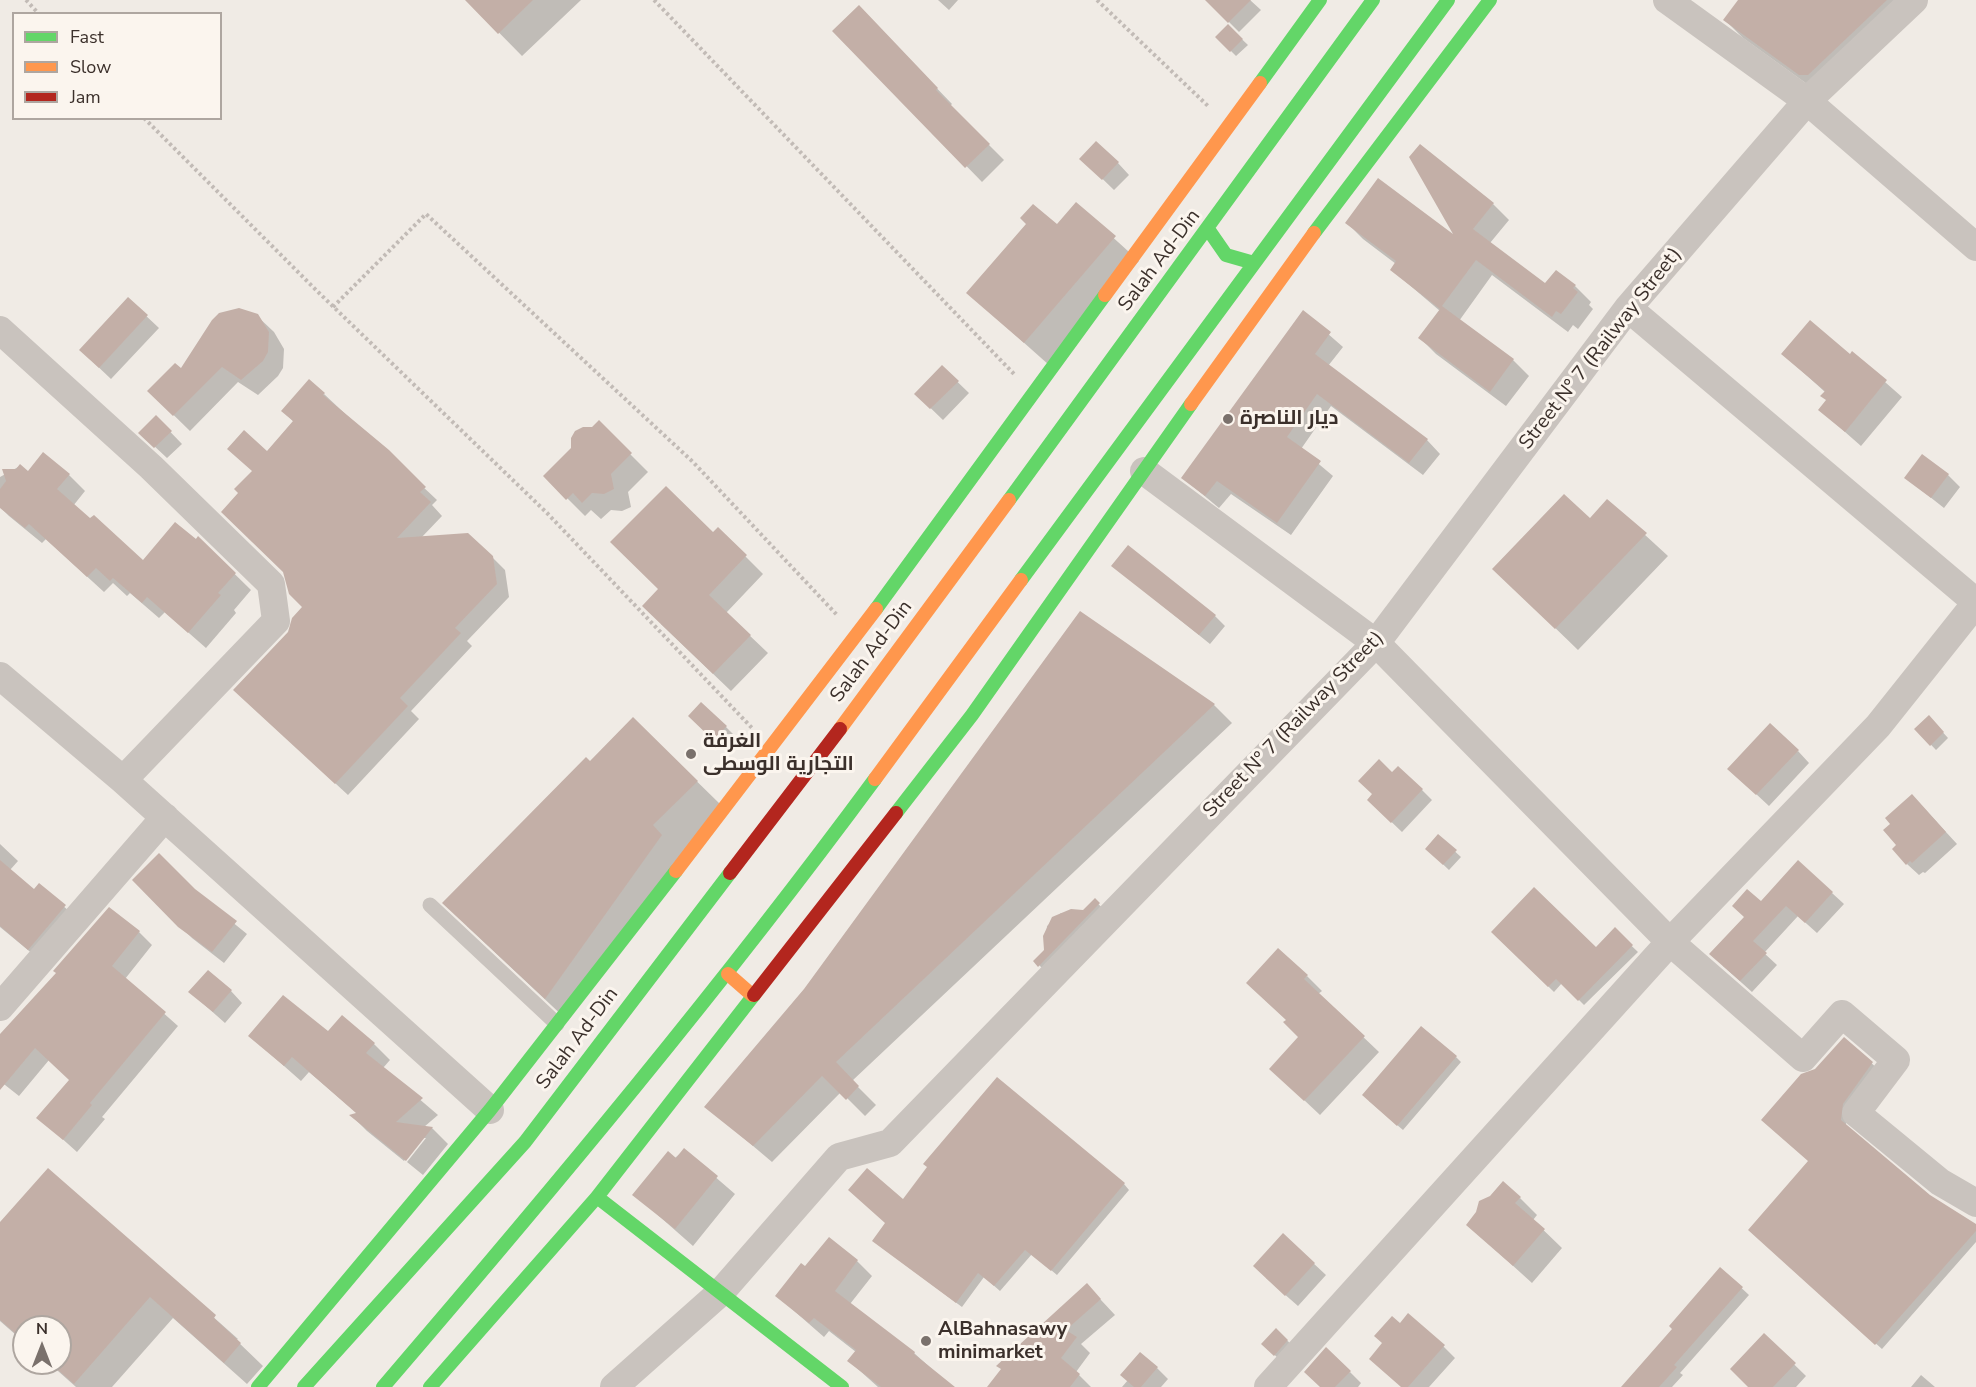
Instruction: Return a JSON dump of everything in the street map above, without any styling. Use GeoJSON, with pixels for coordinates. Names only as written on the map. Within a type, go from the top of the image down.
{"type":"FeatureCollection","features":[{"type":"Feature","properties":{"kind":"main road"},"geometry":{"type":"LineString","coordinates":[[258,1387],[490,1110],[772,748],[1320,0]]}},
{"type":"Feature","properties":{"kind":"main road","name":"Salah Ad-Din"},"geometry":{"type":"LineString","coordinates":[[304,1387],[525,1142],[877,681],[1373,0]]}},
{"type":"Feature","properties":{"kind":"main road"},"geometry":{"type":"LineString","coordinates":[[383,1387],[571,1167],[788,897],[1448,0]]}},
{"type":"Feature","properties":{"kind":"main road"},"geometry":{"type":"LineString","coordinates":[[430,1387],[597,1197],[972,715],[1264,301],[1424,84],[1490,0]]}},
{"type":"Feature","properties":{"kind":"main road"},"geometry":{"type":"LineString","coordinates":[[1208,229],[1226,255],[1254,263]]}},
{"type":"Feature","properties":{"kind":"main road"},"geometry":{"type":"LineString","coordinates":[[728,974],[752,995]]}},
{"type":"Feature","properties":{"kind":"main road"},"geometry":{"type":"LineString","coordinates":[[597,1197],[842,1387]]}},
{"type":"Feature","properties":{"kind":"street"},"geometry":{"type":"LineString","coordinates":[[1667,0],[1807,101],[1976,247]]}},
{"type":"Feature","properties":{"kind":"street","name":"Street N° 7 (Railway Street)"},"geometry":{"type":"LineString","coordinates":[[615,1387],[721,1292],[839,1157],[890,1143],[1376,643],[1628,308],[1807,101],[1914,0]]}},
{"type":"Feature","properties":{"kind":"street"},"geometry":{"type":"LineString","coordinates":[[1268,1387],[1670,942],[1878,726],[1976,602],[1628,308]]}},
{"type":"Feature","properties":{"kind":"street"},"geometry":{"type":"LineString","coordinates":[[0,330],[150,467],[271,584],[276,621],[123,780]]}},
{"type":"Feature","properties":{"kind":"street"},"geometry":{"type":"LineString","coordinates":[[1144,471],[1376,643],[1670,942],[1803,1058],[1842,1014],[1896,1060],[1856,1113],[1940,1182],[1976,1203]]}},
{"type":"Feature","properties":{"kind":"street"},"geometry":{"type":"LineString","coordinates":[[4,686],[123,780],[490,1110]]}},
{"type":"Feature","properties":{"kind":"street"},"geometry":{"type":"LineString","coordinates":[[0,1007],[165,817]]}},
{"type":"Feature","properties":{"kind":"lane"},"geometry":{"type":"LineString","coordinates":[[430,905],[557,1024]]}},
{"type":"Feature","properties":{"kind":"path"},"geometry":{"type":"LineString","coordinates":[[26,0],[37,12]]}},
{"type":"Feature","properties":{"kind":"path"},"geometry":{"type":"LineString","coordinates":[[654,0],[1033,394]]}},
{"type":"Feature","properties":{"kind":"path"},"geometry":{"type":"LineString","coordinates":[[1097,0],[1228,125]]}},
{"type":"Feature","properties":{"kind":"path"},"geometry":{"type":"LineString","coordinates":[[146,120],[333,307],[548,513],[772,748]]}},
{"type":"Feature","properties":{"kind":"path"},"geometry":{"type":"LineString","coordinates":[[333,307],[426,214],[693,462],[856,635]]}},
{"type":"Feature","properties":{"kind":"building"},"geometry":{"type":"Polygon","coordinates":[[[465,0],[533,0],[498,34],[465,0]]]}},
{"type":"Feature","properties":{"kind":"building"},"geometry":{"type":"Polygon","coordinates":[[[1205,0],[1251,0],[1228,23],[1205,0]]]}},
{"type":"Feature","properties":{"kind":"building"},"geometry":{"type":"Polygon","coordinates":[[[1738,0],[1887,0],[1808,75],[1799,75],[1723,20],[1738,0]]]}},
{"type":"Feature","properties":{"kind":"building"},"geometry":{"type":"Polygon","coordinates":[[[859,5],[938,88],[936,90],[990,144],[965,168],[832,31],[859,5]]]}},
{"type":"Feature","properties":{"kind":"building"},"geometry":{"type":"Polygon","coordinates":[[[1228,24],[1243,39],[1230,52],[1215,37],[1228,24]]]}},
{"type":"Feature","properties":{"kind":"building"},"geometry":{"type":"Polygon","coordinates":[[[1096,141],[1119,162],[1102,180],[1079,159],[1096,141]]]}},
{"type":"Feature","properties":{"kind":"building"},"geometry":{"type":"Polygon","coordinates":[[[1420,144],[1494,203],[1473,229],[1545,283],[1556,270],[1576,285],[1573,288],[1578,292],[1561,314],[1556,311],[1552,317],[1476,260],[1442,306],[1514,359],[1490,392],[1418,338],[1440,309],[1390,270],[1396,261],[1345,223],[1378,178],[1453,234],[1409,157],[1420,144]]]}},
{"type":"Feature","properties":{"kind":"building"},"geometry":{"type":"Polygon","coordinates":[[[1076,202],[1116,236],[1024,343],[966,293],[1026,224],[1020,218],[1033,204],[1057,224],[1076,202]]]}},
{"type":"Feature","properties":{"kind":"building"},"geometry":{"type":"Polygon","coordinates":[[[128,297],[148,315],[99,368],[79,350],[128,297]]]}},
{"type":"Feature","properties":{"kind":"building"},"geometry":{"type":"Polygon","coordinates":[[[239,308],[258,314],[269,332],[268,352],[263,361],[241,380],[222,367],[173,416],[147,391],[175,363],[181,368],[219,313],[239,308]]]}},
{"type":"Feature","properties":{"kind":"building"},"geometry":{"type":"Polygon","coordinates":[[[1303,310],[1331,332],[1315,354],[1428,439],[1409,463],[1317,394],[1287,437],[1321,461],[1277,523],[1217,481],[1205,496],[1181,478],[1303,310]]]}},
{"type":"Feature","properties":{"kind":"building"},"geometry":{"type":"Polygon","coordinates":[[[1810,320],[1850,354],[1852,351],[1887,380],[1845,432],[1818,410],[1826,400],[1820,396],[1825,391],[1781,354],[1810,320]]]}},
{"type":"Feature","properties":{"kind":"building"},"geometry":{"type":"Polygon","coordinates":[[[942,365],[959,381],[930,409],[914,394],[942,365]]]}},
{"type":"Feature","properties":{"kind":"building"},"geometry":{"type":"Polygon","coordinates":[[[309,379],[325,393],[323,395],[389,450],[426,487],[420,492],[431,502],[397,538],[468,533],[493,556],[497,584],[455,628],[461,633],[400,698],[408,706],[335,784],[233,690],[288,632],[292,618],[302,607],[289,594],[283,572],[221,512],[238,493],[234,489],[252,471],[227,449],[244,430],[267,451],[293,421],[281,411],[309,379]]]}},
{"type":"Feature","properties":{"kind":"building"},"geometry":{"type":"Polygon","coordinates":[[[156,415],[172,431],[154,448],[138,433],[156,415]]]}},
{"type":"Feature","properties":{"kind":"building"},"geometry":{"type":"Polygon","coordinates":[[[599,420],[632,453],[611,474],[614,489],[604,494],[592,493],[582,503],[573,493],[566,500],[543,476],[571,448],[571,438],[575,431],[583,427],[592,427],[599,420]]]}},
{"type":"Feature","properties":{"kind":"building"},"geometry":{"type":"Polygon","coordinates":[[[43,452],[70,474],[57,489],[90,518],[94,515],[143,560],[175,522],[196,539],[198,536],[236,573],[218,593],[221,595],[188,633],[147,597],[142,603],[113,578],[110,581],[96,568],[87,577],[29,524],[25,528],[0,508],[0,489],[6,481],[2,469],[16,469],[20,464],[28,471],[43,452]]]}},
{"type":"Feature","properties":{"kind":"building"},"geometry":{"type":"Polygon","coordinates":[[[1922,454],[1949,474],[1931,498],[1904,478],[1922,454]]]}},
{"type":"Feature","properties":{"kind":"building"},"geometry":{"type":"Polygon","coordinates":[[[666,486],[713,532],[718,527],[747,555],[709,595],[751,635],[713,674],[642,606],[658,589],[610,542],[666,486]]]}},
{"type":"Feature","properties":{"kind":"building"},"geometry":{"type":"Polygon","coordinates":[[[1564,494],[1590,518],[1607,499],[1647,533],[1555,629],[1492,569],[1564,494]]]}},
{"type":"Feature","properties":{"kind":"building"},"geometry":{"type":"Polygon","coordinates":[[[1128,545],[1216,615],[1199,635],[1111,566],[1128,545]]]}},
{"type":"Feature","properties":{"kind":"building"},"geometry":{"type":"Polygon","coordinates":[[[1080,611],[1215,704],[836,1062],[859,1086],[846,1100],[822,1076],[753,1146],[704,1107],[804,989],[1080,611]]]}},
{"type":"Feature","properties":{"kind":"building"},"geometry":{"type":"Polygon","coordinates":[[[701,702],[727,726],[713,740],[688,716],[701,702]]]}},
{"type":"Feature","properties":{"kind":"building"},"geometry":{"type":"Polygon","coordinates":[[[1929,715],[1944,732],[1930,746],[1914,729],[1929,715]]]}},
{"type":"Feature","properties":{"kind":"building"},"geometry":{"type":"Polygon","coordinates":[[[633,717],[698,781],[653,825],[662,835],[545,999],[442,903],[586,757],[590,761],[633,717]]]}},
{"type":"Feature","properties":{"kind":"building"},"geometry":{"type":"Polygon","coordinates":[[[1770,723],[1799,750],[1756,795],[1727,769],[1770,723]]]}},
{"type":"Feature","properties":{"kind":"building"},"geometry":{"type":"Polygon","coordinates":[[[1379,759],[1392,772],[1398,766],[1423,789],[1391,823],[1367,800],[1372,794],[1358,781],[1379,759]]]}},
{"type":"Feature","properties":{"kind":"building"},"geometry":{"type":"Polygon","coordinates":[[[1912,794],[1946,832],[1912,863],[1910,861],[1906,865],[1892,849],[1896,845],[1883,830],[1890,824],[1885,818],[1912,794]]]}},
{"type":"Feature","properties":{"kind":"building"},"geometry":{"type":"Polygon","coordinates":[[[1438,834],[1457,850],[1443,865],[1425,849],[1438,834]]]}},
{"type":"Feature","properties":{"kind":"building"},"geometry":{"type":"Polygon","coordinates":[[[159,853],[195,889],[237,921],[212,952],[178,927],[132,880],[159,853]]]}},
{"type":"Feature","properties":{"kind":"building"},"geometry":{"type":"Polygon","coordinates":[[[0,860],[34,889],[39,883],[66,905],[28,950],[0,926],[0,860]]]}},
{"type":"Feature","properties":{"kind":"building"},"geometry":{"type":"Polygon","coordinates":[[[1798,860],[1833,892],[1805,923],[1786,906],[1753,941],[1767,953],[1740,981],[1709,954],[1744,917],[1732,906],[1747,889],[1761,901],[1798,860]]]}},
{"type":"Feature","properties":{"kind":"building"},"geometry":{"type":"Polygon","coordinates":[[[1534,887],[1596,947],[1615,927],[1633,945],[1578,1001],[1556,979],[1548,987],[1491,932],[1534,887]]]}},
{"type":"Feature","properties":{"kind":"building"},"geometry":{"type":"Polygon","coordinates":[[[1095,898],[1100,903],[1038,967],[1033,961],[1044,950],[1043,936],[1052,917],[1071,909],[1083,910],[1095,898]]]}},
{"type":"Feature","properties":{"kind":"building"},"geometry":{"type":"Polygon","coordinates":[[[109,907],[140,931],[112,966],[166,1012],[90,1103],[92,1105],[63,1140],[36,1118],[69,1080],[35,1048],[0,1090],[0,1034],[56,973],[53,971],[109,907]]]}},
{"type":"Feature","properties":{"kind":"building"},"geometry":{"type":"Polygon","coordinates":[[[1278,948],[1308,975],[1304,979],[1365,1036],[1304,1101],[1269,1069],[1298,1037],[1283,1022],[1286,1020],[1246,983],[1278,948]]]}},
{"type":"Feature","properties":{"kind":"building"},"geometry":{"type":"Polygon","coordinates":[[[208,970],[232,990],[213,1012],[188,992],[208,970]]]}},
{"type":"Feature","properties":{"kind":"building"},"geometry":{"type":"Polygon","coordinates":[[[283,995],[328,1031],[342,1015],[375,1043],[366,1053],[423,1098],[396,1122],[433,1127],[406,1161],[349,1115],[356,1113],[292,1057],[284,1066],[248,1036],[283,995]]]}},
{"type":"Feature","properties":{"kind":"building"},"geometry":{"type":"Polygon","coordinates":[[[1421,1026],[1457,1056],[1397,1126],[1362,1095],[1421,1026]]]}},
{"type":"Feature","properties":{"kind":"building"},"geometry":{"type":"Polygon","coordinates":[[[1844,1037],[1873,1062],[1843,1104],[1841,1120],[1930,1195],[1976,1224],[1976,1231],[1875,1345],[1748,1230],[1808,1161],[1761,1120],[1801,1074],[1815,1069],[1844,1037]]]}},
{"type":"Feature","properties":{"kind":"building"},"geometry":{"type":"Polygon","coordinates":[[[997,1077],[1125,1183],[1051,1271],[1025,1250],[994,1286],[978,1273],[956,1303],[872,1241],[885,1223],[848,1190],[867,1168],[903,1199],[927,1167],[923,1164],[997,1077]]]}},
{"type":"Feature","properties":{"kind":"building"},"geometry":{"type":"Polygon","coordinates":[[[684,1148],[718,1176],[675,1229],[632,1195],[668,1151],[676,1158],[684,1148]]]}},
{"type":"Feature","properties":{"kind":"building"},"geometry":{"type":"Polygon","coordinates":[[[48,1168],[216,1315],[214,1318],[241,1343],[224,1363],[150,1297],[74,1384],[64,1375],[72,1375],[72,1315],[12,1315],[12,1330],[0,1320],[0,1222],[48,1168]]]}},
{"type":"Feature","properties":{"kind":"building"},"geometry":{"type":"Polygon","coordinates":[[[1503,1181],[1521,1197],[1515,1203],[1545,1229],[1513,1266],[1466,1225],[1476,1212],[1479,1201],[1490,1196],[1503,1181]]]}},
{"type":"Feature","properties":{"kind":"building"},"geometry":{"type":"Polygon","coordinates":[[[1283,1233],[1315,1263],[1285,1296],[1253,1266],[1283,1233]]]}},
{"type":"Feature","properties":{"kind":"building"},"geometry":{"type":"Polygon","coordinates":[[[829,1237],[858,1260],[835,1291],[915,1352],[914,1354],[955,1387],[881,1387],[847,1361],[856,1350],[814,1318],[809,1323],[775,1296],[801,1263],[805,1266],[829,1237]]]}},
{"type":"Feature","properties":{"kind":"building"},"geometry":{"type":"Polygon","coordinates":[[[1720,1267],[1743,1287],[1674,1365],[1677,1367],[1659,1387],[1621,1387],[1672,1329],[1669,1326],[1720,1267]]]}},
{"type":"Feature","properties":{"kind":"building"},"geometry":{"type":"Polygon","coordinates":[[[1087,1283],[1101,1299],[1066,1330],[1077,1337],[1061,1358],[1080,1374],[1070,1387],[987,1387],[1001,1369],[996,1366],[1087,1283]]]}},
{"type":"Feature","properties":{"kind":"building"},"geometry":{"type":"Polygon","coordinates":[[[1408,1313],[1445,1345],[1408,1387],[1401,1387],[1369,1359],[1382,1343],[1374,1336],[1392,1316],[1400,1323],[1408,1313]]]}},
{"type":"Feature","properties":{"kind":"building"},"geometry":{"type":"Polygon","coordinates":[[[1276,1328],[1288,1340],[1274,1356],[1261,1344],[1276,1328]]]}},
{"type":"Feature","properties":{"kind":"building"},"geometry":{"type":"Polygon","coordinates":[[[1764,1333],[1796,1363],[1773,1387],[1748,1387],[1730,1369],[1764,1333]]]}},
{"type":"Feature","properties":{"kind":"building"},"geometry":{"type":"Polygon","coordinates":[[[1326,1347],[1351,1371],[1335,1387],[1320,1387],[1304,1372],[1326,1347]]]}},
{"type":"Feature","properties":{"kind":"building"},"geometry":{"type":"Polygon","coordinates":[[[1140,1352],[1158,1367],[1141,1387],[1134,1387],[1120,1375],[1140,1352]]]}},
{"type":"Feature","properties":{"kind":"traffic: fast"},"geometry":{"type":"LineString","coordinates":[[1260,83],[1320,0]]}},
{"type":"Feature","properties":{"kind":"traffic: fast"},"geometry":{"type":"LineString","coordinates":[[1009,500],[1373,0]]}},
{"type":"Feature","properties":{"kind":"traffic: fast"},"geometry":{"type":"LineString","coordinates":[[1021,580],[1448,0]]}},
{"type":"Feature","properties":{"kind":"traffic: fast"},"geometry":{"type":"LineString","coordinates":[[1314,233],[1490,0]]}},
{"type":"Feature","properties":{"kind":"traffic: fast"},"geometry":{"type":"LineString","coordinates":[[1208,229],[1226,255],[1254,263]]}},
{"type":"Feature","properties":{"kind":"traffic: fast"},"geometry":{"type":"LineString","coordinates":[[876,609],[1105,295]]}},
{"type":"Feature","properties":{"kind":"traffic: fast"},"geometry":{"type":"LineString","coordinates":[[896,813],[972,715],[1191,404]]}},
{"type":"Feature","properties":{"kind":"traffic: fast"},"geometry":{"type":"LineString","coordinates":[[383,1387],[635,1087],[757,935],[875,779]]}},
{"type":"Feature","properties":{"kind":"traffic: fast"},"geometry":{"type":"LineString","coordinates":[[258,1387],[490,1110],[676,871]]}},
{"type":"Feature","properties":{"kind":"traffic: fast"},"geometry":{"type":"LineString","coordinates":[[304,1387],[525,1142],[730,873]]}},
{"type":"Feature","properties":{"kind":"traffic: fast"},"geometry":{"type":"LineString","coordinates":[[430,1387],[597,1197],[754,995]]}},
{"type":"Feature","properties":{"kind":"traffic: fast"},"geometry":{"type":"LineString","coordinates":[[597,1197],[842,1387]]}},
{"type":"Feature","properties":{"kind":"traffic: slow"},"geometry":{"type":"LineString","coordinates":[[1105,295],[1260,83]]}},
{"type":"Feature","properties":{"kind":"traffic: slow"},"geometry":{"type":"LineString","coordinates":[[1191,404],[1314,233]]}},
{"type":"Feature","properties":{"kind":"traffic: slow"},"geometry":{"type":"LineString","coordinates":[[840,729],[1009,500]]}},
{"type":"Feature","properties":{"kind":"traffic: slow"},"geometry":{"type":"LineString","coordinates":[[875,779],[1021,580]]}},
{"type":"Feature","properties":{"kind":"traffic: slow"},"geometry":{"type":"LineString","coordinates":[[676,871],[876,609]]}},
{"type":"Feature","properties":{"kind":"traffic: slow"},"geometry":{"type":"LineString","coordinates":[[728,974],[752,995]]}},
{"type":"Feature","properties":{"kind":"traffic: jam"},"geometry":{"type":"LineString","coordinates":[[730,873],[840,729]]}},
{"type":"Feature","properties":{"kind":"traffic: jam"},"geometry":{"type":"LineString","coordinates":[[754,995],[896,813]]}},
{"type":"Feature","properties":{"kind":"place","name":"ديار الناصرة"},"geometry":{"type":"Point","coordinates":[1228,419]}},
{"type":"Feature","properties":{"kind":"place","name":"الغرفة التجارية الوسطى"},"geometry":{"type":"Point","coordinates":[691,754]}},
{"type":"Feature","properties":{"kind":"place","name":"AlBahnasawy minimarket"},"geometry":{"type":"Point","coordinates":[926,1341]}}]}
